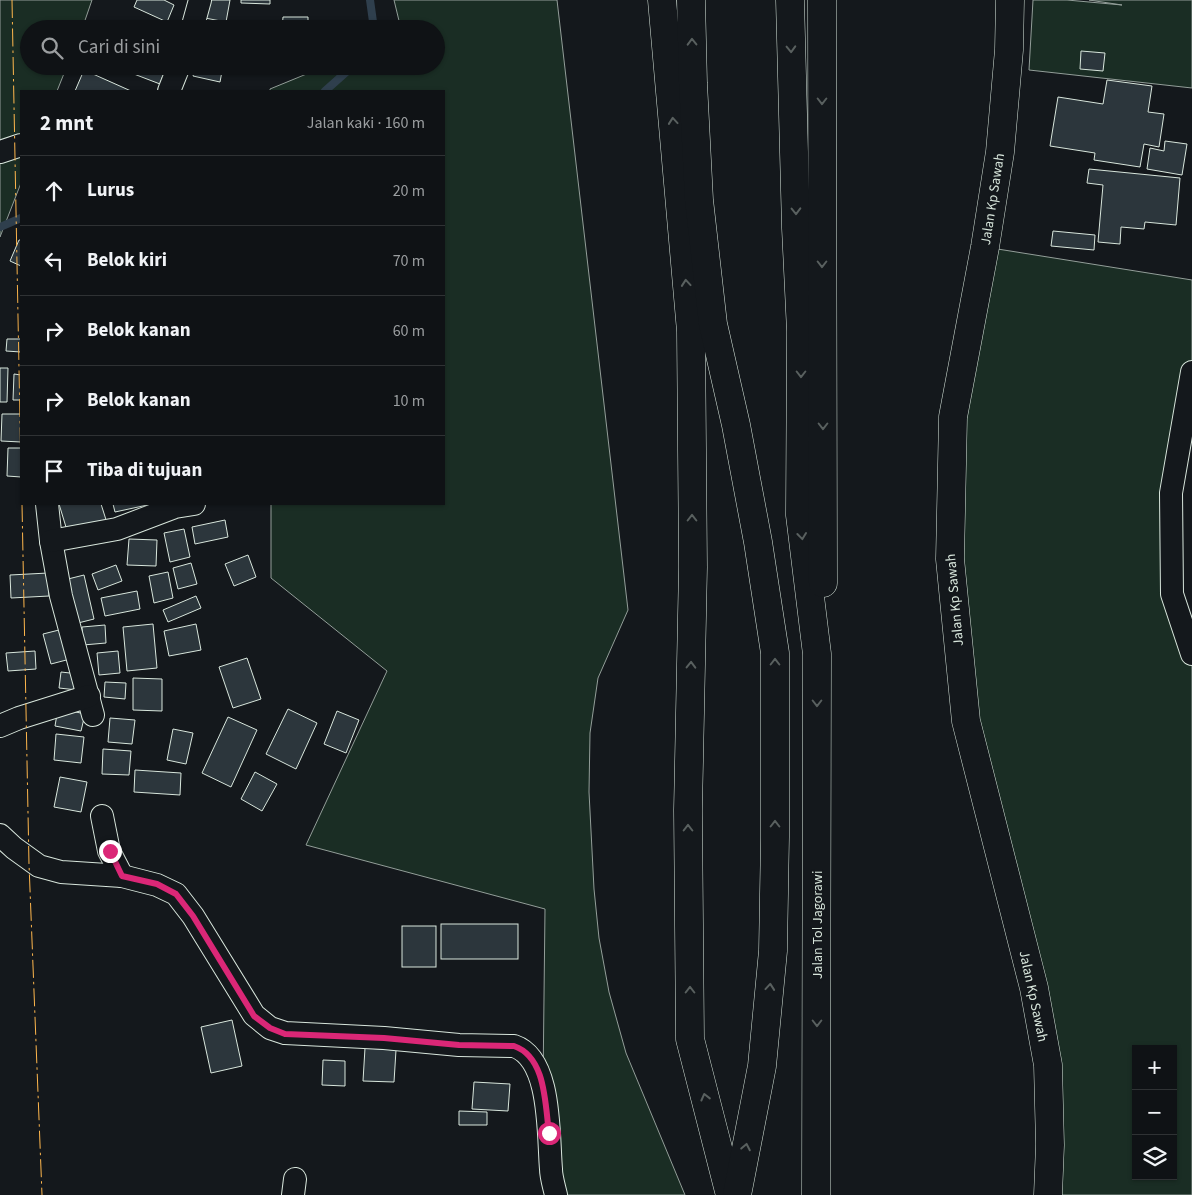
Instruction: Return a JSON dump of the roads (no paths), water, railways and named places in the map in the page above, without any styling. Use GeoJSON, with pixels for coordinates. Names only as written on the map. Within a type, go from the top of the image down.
{"type":"FeatureCollection","features":[{"type":"Feature","properties":{"kind":"main road"},"geometry":{"type":"LineString","coordinates":[[662,0],[690,331],[692,567],[688,810],[690,1039],[730,1195]]}},
{"type":"Feature","properties":{"kind":"main road"},"geometry":{"type":"LineString","coordinates":[[691,0],[699,200],[713,324],[736,425],[758,542],[775,653],[773,951],[762,1066],[737,1195]]}},
{"type":"Feature","properties":{"kind":"main road"},"geometry":{"type":"LineString","coordinates":[[790,0],[796,228],[801,331],[800,515],[817,654]]}},
{"type":"Feature","properties":{"kind":"main road"},"geometry":{"type":"LineString","coordinates":[[817,654],[824,607],[822,0]]}},
{"type":"Feature","properties":{"kind":"main road","name":"Jalan Kp Sawah"},"geometry":{"type":"LineString","coordinates":[[1010,0],[1009,50],[1000,152],[985,247],[953,417],[950,559],[966,721],[1034,988],[1048,1065],[1050,1145],[1048,1195]]}},
{"type":"Feature","properties":{"kind":"main road","name":"Jalan Tol Jagorawi"},"geometry":{"type":"LineString","coordinates":[[816,1195],[817,654]]}},
{"type":"Feature","properties":{"kind":"street"},"geometry":{"type":"LineString","coordinates":[[194,20],[200,0]]}},
{"type":"Feature","properties":{"kind":"street"},"geometry":{"type":"LineString","coordinates":[[169,90],[175,75]]}},
{"type":"Feature","properties":{"kind":"street"},"geometry":{"type":"LineString","coordinates":[[0,152],[20,145]]}},
{"type":"Feature","properties":{"kind":"street"},"geometry":{"type":"LineString","coordinates":[[1192,372],[1171,493],[1172,594],[1192,654]]}},
{"type":"Feature","properties":{"kind":"street"},"geometry":{"type":"LineString","coordinates":[[0,726],[19,718],[91,706],[61,596],[51,541],[48,505]]}},
{"type":"Feature","properties":{"kind":"street"},"geometry":{"type":"LineString","coordinates":[[51,541],[117,529],[175,507],[188,505]]}},
{"type":"Feature","properties":{"kind":"street"},"geometry":{"type":"LineString","coordinates":[[102,816],[110,851],[122,876]]}},
{"type":"Feature","properties":{"kind":"street"},"geometry":{"type":"LineString","coordinates":[[0,835],[39,866],[61,872],[122,876],[157,884],[176,894],[193,916],[254,1016],[270,1028],[285,1034],[384,1038],[459,1045],[514,1046],[522,1048],[536,1067],[542,1083],[549,1133],[551,1171],[556,1195]]}},
{"type":"Feature","properties":{"kind":"waterway"},"geometry":{"type":"LineString","coordinates":[[370,0],[373,20]]}},
{"type":"Feature","properties":{"kind":"waterway"},"geometry":{"type":"LineString","coordinates":[[326,90],[343,75]]}},
{"type":"Feature","properties":{"kind":"waterway"},"geometry":{"type":"LineString","coordinates":[[0,227],[20,218]]}}]}
